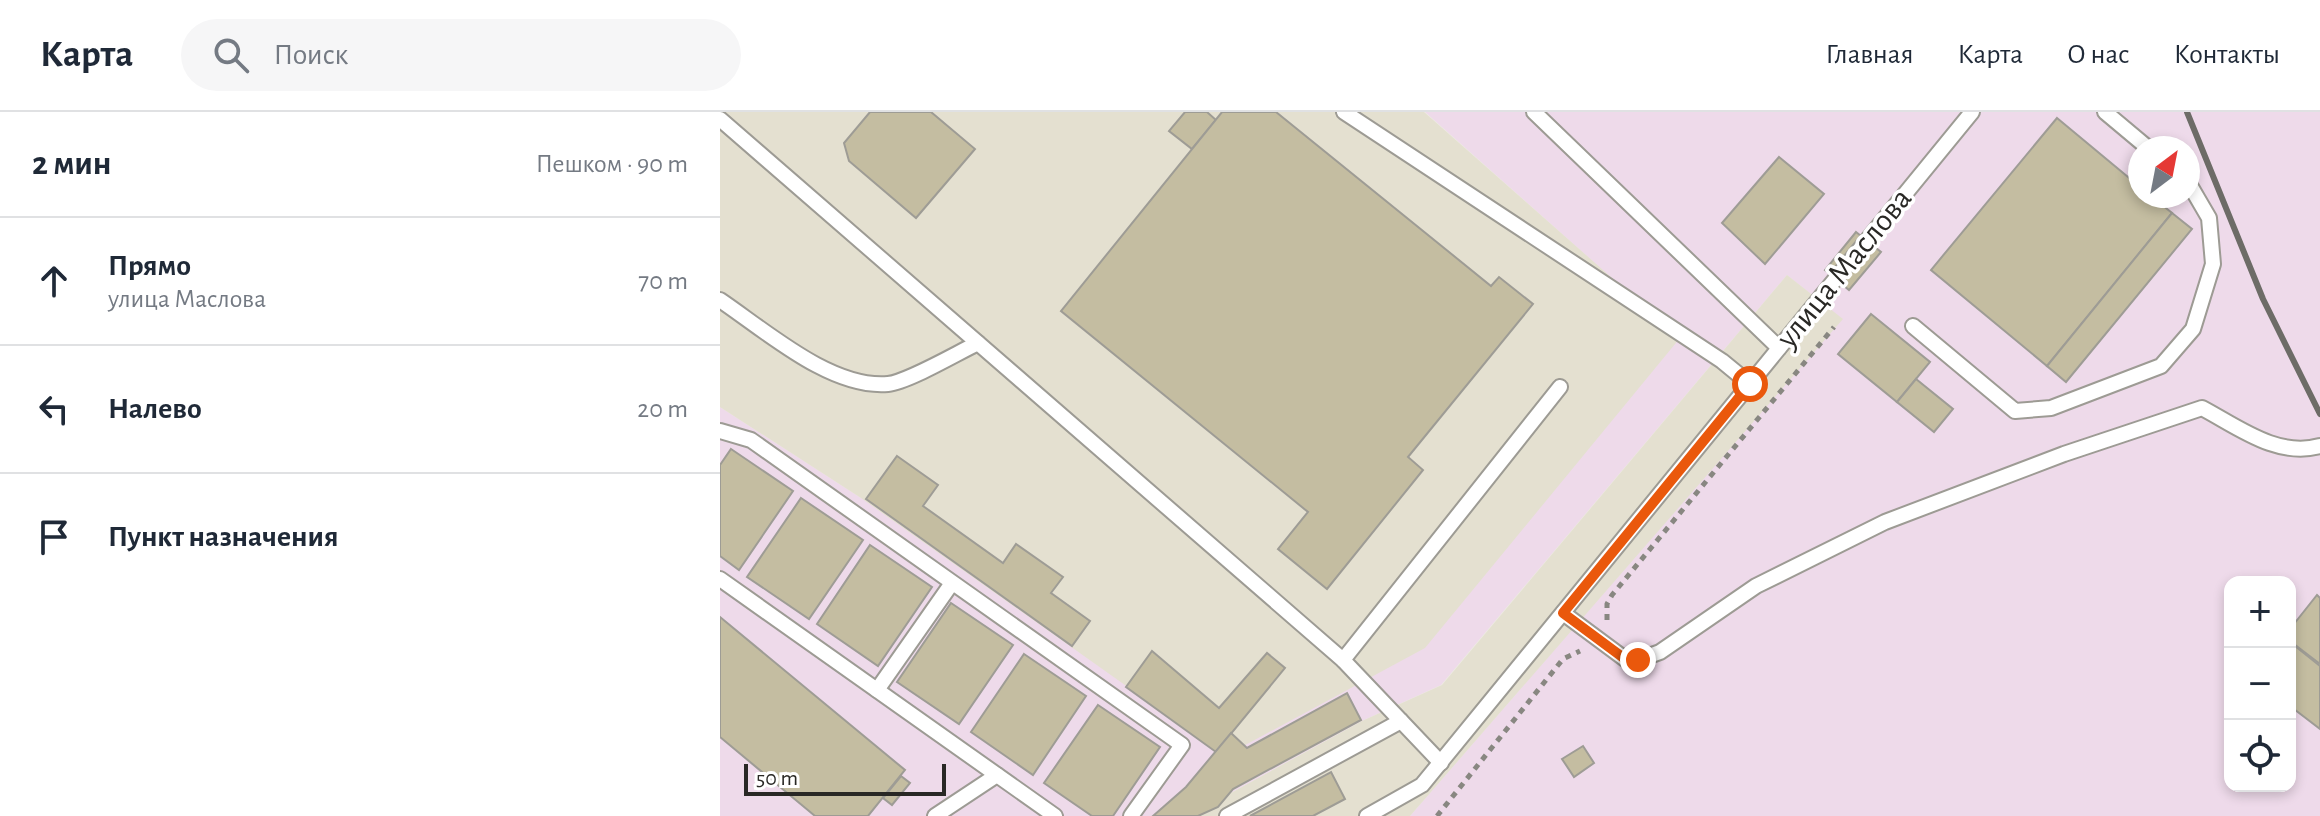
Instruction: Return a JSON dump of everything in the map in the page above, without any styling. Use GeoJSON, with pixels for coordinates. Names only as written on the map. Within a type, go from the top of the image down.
{"type":"FeatureCollection","features":[{"type":"Feature","properties":{"kind":"lane"},"geometry":{"type":"LineString","coordinates":[[1344,112],[1722,361],[1750,384]]}},
{"type":"Feature","properties":{"kind":"lane"},"geometry":{"type":"LineString","coordinates":[[1534,112],[1779,348]]}},
{"type":"Feature","properties":{"kind":"lane","name":"улица Маслова"},"geometry":{"type":"LineString","coordinates":[[1367,816],[1422,785],[1441,763],[1972,112]]}},
{"type":"Feature","properties":{"kind":"lane"},"geometry":{"type":"LineString","coordinates":[[2105,112],[2134,136]]}},
{"type":"Feature","properties":{"kind":"lane"},"geometry":{"type":"LineString","coordinates":[[720,119],[1343,660],[1441,763]]}},
{"type":"Feature","properties":{"kind":"lane"},"geometry":{"type":"LineString","coordinates":[[1913,326],[2015,411],[2051,408],[2161,366],[2193,329],[2213,264],[2209,218],[2200,203]]}},
{"type":"Feature","properties":{"kind":"lane"},"geometry":{"type":"LineString","coordinates":[[720,300],[824,370],[858,383],[891,384],[978,343]]}},
{"type":"Feature","properties":{"kind":"lane"},"geometry":{"type":"LineString","coordinates":[[1343,660],[1560,387]]}},
{"type":"Feature","properties":{"kind":"lane"},"geometry":{"type":"LineString","coordinates":[[1563,613],[1625,659],[1638,660],[1660,652],[1756,586],[1885,522],[2064,454],[2202,408],[2275,446],[2293,450],[2320,446]]}},
{"type":"Feature","properties":{"kind":"lane"},"geometry":{"type":"LineString","coordinates":[[720,431],[751,440],[1182,745],[1131,816]]}},
{"type":"Feature","properties":{"kind":"lane"},"geometry":{"type":"LineString","coordinates":[[720,579],[1055,816]]}},
{"type":"Feature","properties":{"kind":"lane"},"geometry":{"type":"LineString","coordinates":[[877,690],[952,583]]}},
{"type":"Feature","properties":{"kind":"lane"},"geometry":{"type":"LineString","coordinates":[[1227,816],[1401,721]]}},
{"type":"Feature","properties":{"kind":"lane"},"geometry":{"type":"LineString","coordinates":[[935,816],[997,775]]}},
{"type":"Feature","properties":{"kind":"path"},"geometry":{"type":"LineString","coordinates":[[1437,816],[1563,659],[1581,651],[1596,660],[1615,634],[1605,613],[1612,595],[1834,327]]}},
{"type":"Feature","properties":{"kind":"shaded area"},"geometry":{"type":"Polygon","coordinates":[[[720,112],[1424,112],[1680,338],[1425,648],[1225,756],[861,498],[720,407],[720,112]]]}},
{"type":"Feature","properties":{"kind":"shaded area"},"geometry":{"type":"Polygon","coordinates":[[[1425,112],[2320,112],[2320,816],[1410,816],[1842,319],[1787,275],[1441,685],[1362,721],[1189,816],[720,816],[720,407],[861,498],[1679,338],[1425,112]]]}},
{"type":"Feature","properties":{"kind":"shaded area"},"geometry":{"type":"Polygon","coordinates":[[[1787,275],[1843,319],[1410,816],[1189,816],[1362,721],[1442,685],[1787,275]]]}},
{"type":"Feature","properties":{"kind":"building"},"geometry":{"type":"Polygon","coordinates":[[[870,112],[931,112],[975,149],[916,218],[849,161],[844,143],[870,112]]]}},
{"type":"Feature","properties":{"kind":"building"},"geometry":{"type":"Polygon","coordinates":[[[1185,112],[1207,112],[1216,120],[1192,149],[1169,131],[1185,112]]]}},
{"type":"Feature","properties":{"kind":"building"},"geometry":{"type":"Polygon","coordinates":[[[1222,112],[1276,112],[1491,286],[1499,277],[1533,304],[1408,457],[1423,470],[1327,589],[1278,549],[1308,512],[1061,311],[1222,112]]]}},
{"type":"Feature","properties":{"kind":"building"},"geometry":{"type":"Polygon","coordinates":[[[2057,118],[2128,177],[2128,208],[2166,208],[2172,213],[2047,366],[1931,270],[2057,118]]]}},
{"type":"Feature","properties":{"kind":"building"},"geometry":{"type":"Polygon","coordinates":[[[1779,157],[1824,194],[1765,264],[1722,223],[1779,157]]]}},
{"type":"Feature","properties":{"kind":"building"},"geometry":{"type":"Polygon","coordinates":[[[2172,213],[2192,229],[2066,382],[2047,366],[2172,213]]]}},
{"type":"Feature","properties":{"kind":"building"},"geometry":{"type":"Polygon","coordinates":[[[1856,232],[1881,252],[1849,290],[1825,270],[1856,232]]]}},
{"type":"Feature","properties":{"kind":"building"},"geometry":{"type":"Polygon","coordinates":[[[1871,314],[1930,362],[1897,402],[1838,354],[1871,314]]]}},
{"type":"Feature","properties":{"kind":"building"},"geometry":{"type":"Polygon","coordinates":[[[1916,379],[1953,409],[1934,432],[1897,402],[1916,379]]]}},
{"type":"Feature","properties":{"kind":"building"},"geometry":{"type":"Polygon","coordinates":[[[731,449],[793,491],[739,570],[720,556],[720,465],[731,449]]]}},
{"type":"Feature","properties":{"kind":"building"},"geometry":{"type":"Polygon","coordinates":[[[897,456],[938,485],[923,506],[1003,563],[1016,544],[1063,577],[1051,593],[1090,621],[1072,646],[866,499],[897,456]]]}},
{"type":"Feature","properties":{"kind":"building"},"geometry":{"type":"Polygon","coordinates":[[[801,498],[863,540],[809,619],[747,577],[801,498]]]}},
{"type":"Feature","properties":{"kind":"building"},"geometry":{"type":"Polygon","coordinates":[[[870,545],[932,587],[878,666],[817,624],[870,545]]]}},
{"type":"Feature","properties":{"kind":"building"},"geometry":{"type":"Polygon","coordinates":[[[2317,595],[2320,598],[2320,664],[2296,646],[2296,621],[2317,595]]]}},
{"type":"Feature","properties":{"kind":"building"},"geometry":{"type":"Polygon","coordinates":[[[951,603],[1013,645],[959,724],[897,682],[951,603]]]}},
{"type":"Feature","properties":{"kind":"building"},"geometry":{"type":"Polygon","coordinates":[[[720,617],[905,770],[868,816],[815,816],[720,737],[720,617]]]}},
{"type":"Feature","properties":{"kind":"building"},"geometry":{"type":"Polygon","coordinates":[[[2296,647],[2320,666],[2320,729],[2296,711],[2296,647]]]}},
{"type":"Feature","properties":{"kind":"building"},"geometry":{"type":"Polygon","coordinates":[[[1152,651],[1219,708],[1267,653],[1285,668],[1216,752],[1126,687],[1152,651]]]}},
{"type":"Feature","properties":{"kind":"building"},"geometry":{"type":"Polygon","coordinates":[[[1024,654],[1086,696],[1033,775],[971,732],[1024,654]]]}},
{"type":"Feature","properties":{"kind":"building"},"geometry":{"type":"Polygon","coordinates":[[[1347,693],[1361,720],[1233,789],[1218,807],[1198,816],[1153,816],[1186,787],[1231,733],[1247,748],[1347,693]]]}},
{"type":"Feature","properties":{"kind":"building"},"geometry":{"type":"Polygon","coordinates":[[[1098,705],[1160,747],[1113,816],[1092,816],[1044,783],[1098,705]]]}},
{"type":"Feature","properties":{"kind":"building"},"geometry":{"type":"Polygon","coordinates":[[[1583,746],[1594,763],[1574,777],[1562,759],[1583,746]]]}},
{"type":"Feature","properties":{"kind":"building"},"geometry":{"type":"Polygon","coordinates":[[[1331,772],[1345,799],[1313,816],[1250,816],[1331,772]]]}},
{"type":"Feature","properties":{"kind":"building"},"geometry":{"type":"Polygon","coordinates":[[[901,776],[910,783],[892,805],[883,798],[901,776]]]}},
{"type":"Feature","properties":{"kind":"railway"},"geometry":{"type":"LineString","coordinates":[[2187,112],[2263,299],[2320,414]]}},
{"type":"Feature","properties":{"kind":"route"},"geometry":{"type":"LineString","coordinates":[[1638,660],[1625,659],[1563,613],[1750,384]]}}]}
